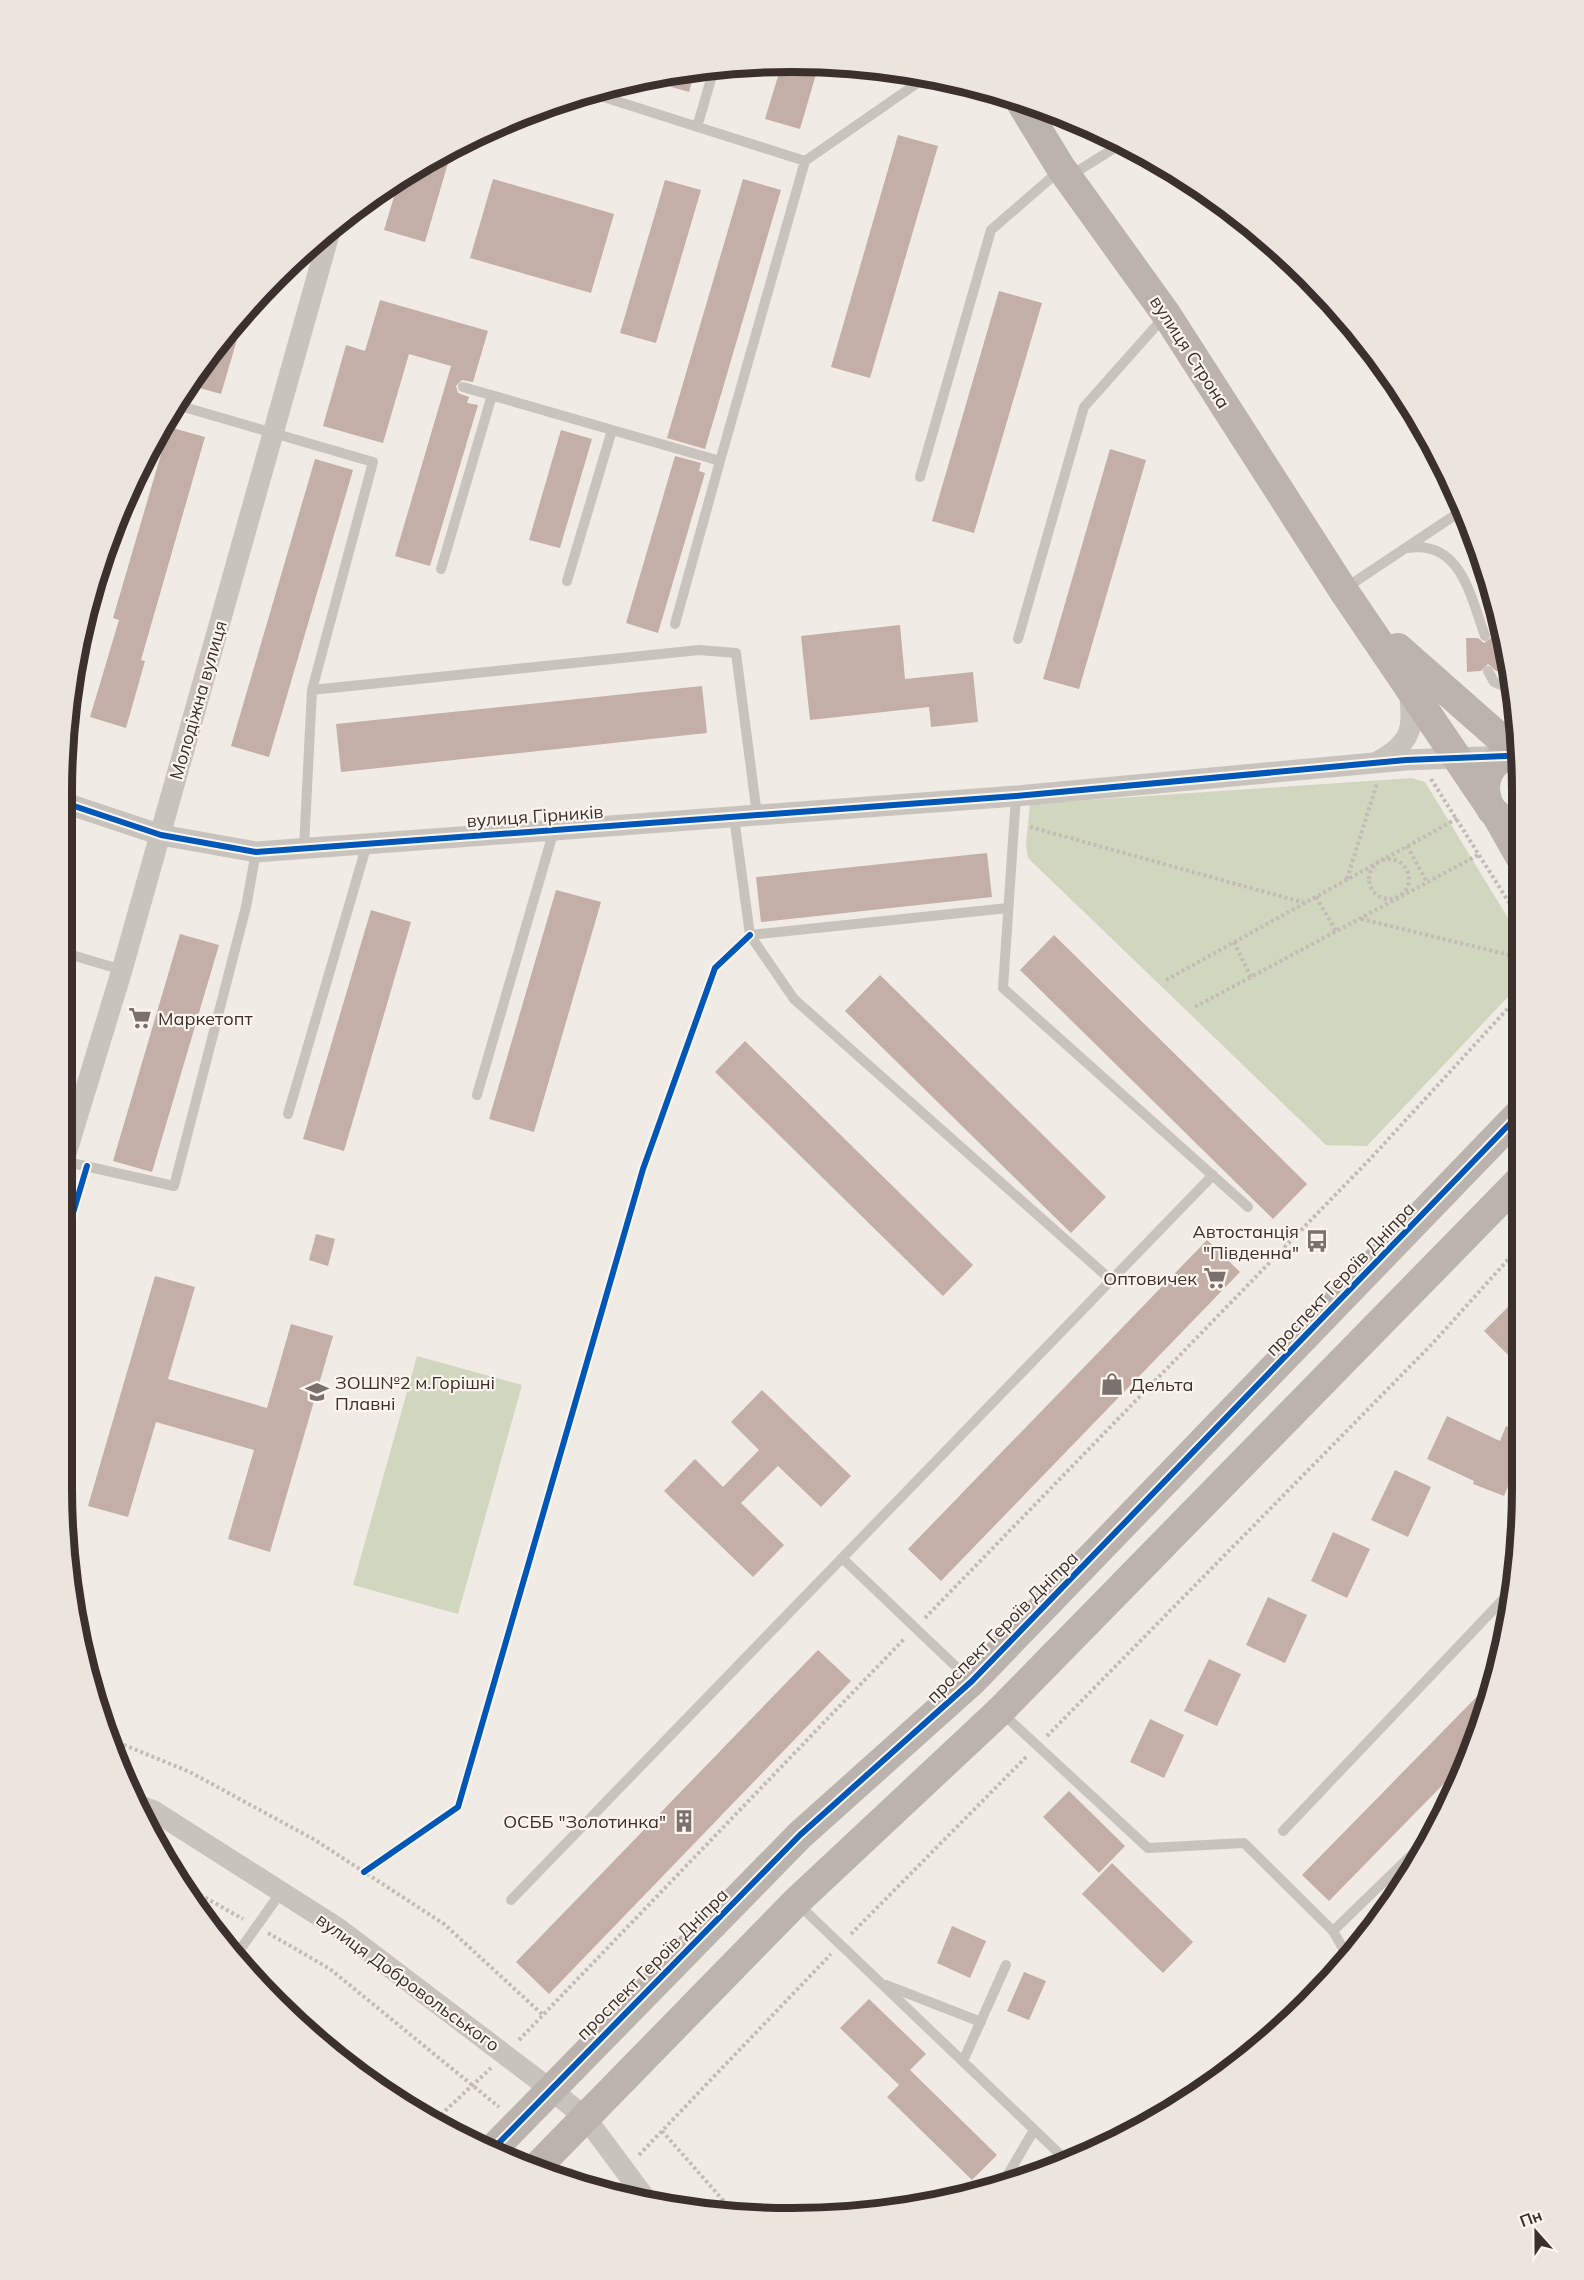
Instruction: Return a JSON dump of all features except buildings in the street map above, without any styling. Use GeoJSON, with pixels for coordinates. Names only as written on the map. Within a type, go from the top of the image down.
{"type":"FeatureCollection","features":[{"type":"Feature","properties":{"kind":"street","name":"вулиця Строна"},"geometry":{"type":"LineString","coordinates":[[1026,111],[1065,173],[1166,314],[1349,598]]}},
{"type":"Feature","properties":{"kind":"street","name":"Молодіжна вулиця"},"geometry":{"type":"LineString","coordinates":[[72,1150],[327,243]]}},
{"type":"Feature","properties":{"kind":"street"},"geometry":{"type":"LineString","coordinates":[[1349,598],[1458,758],[1498,809]]}},
{"type":"Feature","properties":{"kind":"street"},"geometry":{"type":"LineString","coordinates":[[1349,598],[1453,699],[1510,745]]}},
{"type":"Feature","properties":{"kind":"street"},"geometry":{"type":"LineString","coordinates":[[1378,768],[1405,743],[1411,728],[1412,712],[1408,686]]}},
{"type":"Feature","properties":{"kind":"street"},"geometry":{"type":"LineString","coordinates":[[1406,760],[1458,758],[1510,749]]}},
{"type":"Feature","properties":{"kind":"street"},"geometry":{"type":"LineString","coordinates":[[1510,751],[1496,762],[1485,782],[1512,839]]}},
{"type":"Feature","properties":{"kind":"street"},"geometry":{"type":"LineString","coordinates":[[1406,760],[1438,764],[1460,775],[1498,809]]}},
{"type":"Feature","properties":{"kind":"street","name":"вулиця Гірників"},"geometry":{"type":"LineString","coordinates":[[72,805],[161,835],[256,852],[1378,768],[1406,760]]}},
{"type":"Feature","properties":{"kind":"street","name":"проспект Героїв Дніпра"},"geometry":{"type":"LineString","coordinates":[[497,2144],[800,1835],[972,1681],[1512,1121]]}},
{"type":"Feature","properties":{"kind":"street"},"geometry":{"type":"LineString","coordinates":[[543,2161],[796,1902],[1000,1711],[1512,1188]]}},
{"type":"Feature","properties":{"kind":"street","name":"вулиця Добровольського"},"geometry":{"type":"LineString","coordinates":[[147,1809],[338,1928],[506,2054],[585,2117],[640,2191]]}},
{"type":"Feature","properties":{"kind":"lane"},"geometry":{"type":"LineString","coordinates":[[697,127],[712,77]]}},
{"type":"Feature","properties":{"kind":"lane"},"geometry":{"type":"LineString","coordinates":[[675,624],[806,161],[917,83]]}},
{"type":"Feature","properties":{"kind":"lane"},"geometry":{"type":"LineString","coordinates":[[605,97],[806,161]]}},
{"type":"Feature","properties":{"kind":"lane"},"geometry":{"type":"LineString","coordinates":[[920,477],[991,230],[1065,173],[1114,148]]}},
{"type":"Feature","properties":{"kind":"lane"},"geometry":{"type":"LineString","coordinates":[[1018,639],[1084,407],[1166,314]]}},
{"type":"Feature","properties":{"kind":"lane"},"geometry":{"type":"LineString","coordinates":[[464,387],[720,461]]}},
{"type":"Feature","properties":{"kind":"lane"},"geometry":{"type":"LineString","coordinates":[[441,569],[492,395]]}},
{"type":"Feature","properties":{"kind":"lane"},"geometry":{"type":"LineString","coordinates":[[184,407],[374,462],[312,690],[304,848]]}},
{"type":"Feature","properties":{"kind":"lane"},"geometry":{"type":"LineString","coordinates":[[567,581],[612,430]]}},
{"type":"Feature","properties":{"kind":"lane"},"geometry":{"type":"LineString","coordinates":[[1349,598],[1406,548],[1456,514]]}},
{"type":"Feature","properties":{"kind":"lane"},"geometry":{"type":"LineString","coordinates":[[1406,548],[1432,548],[1455,563],[1462,574],[1485,636]]}},
{"type":"Feature","properties":{"kind":"lane"},"geometry":{"type":"LineString","coordinates":[[312,690],[699,650],[736,653],[757,815]]}},
{"type":"Feature","properties":{"kind":"lane"},"geometry":{"type":"LineString","coordinates":[[1488,671],[1494,682],[1504,686]]}},
{"type":"Feature","properties":{"kind":"lane"},"geometry":{"type":"LineString","coordinates":[[1016,796],[1004,988],[1248,1207]]}},
{"type":"Feature","properties":{"kind":"lane"},"geometry":{"type":"LineString","coordinates":[[734,817],[750,935],[794,999],[1111,1280]]}},
{"type":"Feature","properties":{"kind":"lane"},"geometry":{"type":"LineString","coordinates":[[477,1095],[554,830]]}},
{"type":"Feature","properties":{"kind":"lane"},"geometry":{"type":"LineString","coordinates":[[288,1114],[367,844]]}},
{"type":"Feature","properties":{"kind":"lane"},"geometry":{"type":"LineString","coordinates":[[72,1165],[174,1186],[246,907],[256,852]]}},
{"type":"Feature","properties":{"kind":"lane"},"geometry":{"type":"LineString","coordinates":[[750,935],[1008,909]]}},
{"type":"Feature","properties":{"kind":"lane"},"geometry":{"type":"LineString","coordinates":[[72,955],[122,970]]}},
{"type":"Feature","properties":{"kind":"lane"},"geometry":{"type":"LineString","coordinates":[[511,1900],[1213,1176]]}},
{"type":"Feature","properties":{"kind":"lane"},"geometry":{"type":"LineString","coordinates":[[842,1558],[972,1681]]}},
{"type":"Feature","properties":{"kind":"lane"},"geometry":{"type":"LineString","coordinates":[[1283,1831],[1503,1600]]}},
{"type":"Feature","properties":{"kind":"lane"},"geometry":{"type":"LineString","coordinates":[[1000,1711],[1148,1848],[1244,1843],[1333,1931],[1344,1949]]}},
{"type":"Feature","properties":{"kind":"lane"},"geometry":{"type":"LineString","coordinates":[[1333,1931],[1412,1855]]}},
{"type":"Feature","properties":{"kind":"lane"},"geometry":{"type":"LineString","coordinates":[[240,1950],[281,1892]]}},
{"type":"Feature","properties":{"kind":"lane"},"geometry":{"type":"LineString","coordinates":[[796,1902],[1061,2156]]}},
{"type":"Feature","properties":{"kind":"lane"},"geometry":{"type":"LineString","coordinates":[[963,2061],[1006,1965]]}},
{"type":"Feature","properties":{"kind":"lane"},"geometry":{"type":"LineString","coordinates":[[879,1982],[981,2022]]}},
{"type":"Feature","properties":{"kind":"lane"},"geometry":{"type":"LineString","coordinates":[[1008,2174],[1034,2130]]}},
{"type":"Feature","properties":{"kind":"path"},"geometry":{"type":"LineString","coordinates":[[1346,880],[1378,768]]}},
{"type":"Feature","properties":{"kind":"path"},"geometry":{"type":"LineString","coordinates":[[1424,773],[1458,818],[1512,907]]}},
{"type":"Feature","properties":{"kind":"path"},"geometry":{"type":"LineString","coordinates":[[1166,980],[1458,818]]}},
{"type":"Feature","properties":{"kind":"path"},"geometry":{"type":"LineString","coordinates":[[1014,823],[1305,903]]}},
{"type":"Feature","properties":{"kind":"path"},"geometry":{"type":"LineString","coordinates":[[1407,846],[1427,882]]}},
{"type":"Feature","properties":{"kind":"path"},"geometry":{"type":"LineString","coordinates":[[1195,1007],[1480,854]]}},
{"type":"Feature","properties":{"kind":"path"},"geometry":{"type":"LineString","coordinates":[[1395,860],[1407,869],[1409,885],[1399,897],[1384,899],[1371,889],[1370,873],[1379,861],[1395,860]]}},
{"type":"Feature","properties":{"kind":"path"},"geometry":{"type":"LineString","coordinates":[[1316,897],[1336,931]]}},
{"type":"Feature","properties":{"kind":"path"},"geometry":{"type":"LineString","coordinates":[[1360,918],[1512,956]]}},
{"type":"Feature","properties":{"kind":"path"},"geometry":{"type":"LineString","coordinates":[[1234,942],[1251,977]]}},
{"type":"Feature","properties":{"kind":"path"},"geometry":{"type":"LineString","coordinates":[[440,2116],[506,2054],[1356,1174],[1512,1004]]}},
{"type":"Feature","properties":{"kind":"path"},"geometry":{"type":"LineString","coordinates":[[72,1215],[74,1208]]}},
{"type":"Feature","properties":{"kind":"path"},"geometry":{"type":"LineString","coordinates":[[625,2171],[840,1945],[1425,1352],[1512,1255]]}},
{"type":"Feature","properties":{"kind":"path"},"geometry":{"type":"LineString","coordinates":[[119,1743],[190,1772],[315,1840],[444,1924],[543,2015]]}},
{"type":"Feature","properties":{"kind":"path"},"geometry":{"type":"LineString","coordinates":[[364,1872],[373,1865]]}},
{"type":"Feature","properties":{"kind":"path"},"geometry":{"type":"LineString","coordinates":[[197,1893],[330,1969],[517,2123]]}},
{"type":"Feature","properties":{"kind":"path"},"geometry":{"type":"LineString","coordinates":[[662,2131],[727,2204]]}},
{"type":"Feature","properties":{"kind":"path"},"geometry":{"type":"LineString","coordinates":[[543,2161],[575,2174]]}},
{"type":"Feature","properties":{"kind":"green space"},"geometry":{"type":"Polygon","coordinates":[[[1412,778],[1425,782],[1512,925],[1512,993],[1367,1146],[1326,1145],[1028,858],[1026,844],[1030,804],[1412,778]]]}},
{"type":"Feature","properties":{"kind":"green space"},"geometry":{"type":"Polygon","coordinates":[[[417,1356],[522,1385],[458,1614],[353,1585],[417,1356]]]}},
{"type":"Feature","properties":{"kind":"cycle path"},"geometry":{"type":"LineString","coordinates":[[72,805],[161,835],[256,852],[1016,796],[1406,760],[1506,756]]}},
{"type":"Feature","properties":{"kind":"cycle path"},"geometry":{"type":"LineString","coordinates":[[364,1872],[458,1807],[643,1169],[715,968],[750,935]]}},
{"type":"Feature","properties":{"kind":"cycle path"},"geometry":{"type":"LineString","coordinates":[[497,2145],[800,1835],[972,1681],[1512,1121]]}},
{"type":"Feature","properties":{"kind":"cycle path"},"geometry":{"type":"LineString","coordinates":[[72,1216],[87,1166]]}},
{"type":"Feature","properties":{"kind":"place","name":"Маркетопт"},"geometry":{"type":"Point","coordinates":[140,1018]}},
{"type":"Feature","properties":{"kind":"place","name":"Автостанція \"Південна\""},"geometry":{"type":"Point","coordinates":[1317,1241]}},
{"type":"Feature","properties":{"kind":"place","name":"Оптовичек"},"geometry":{"type":"Point","coordinates":[1215,1278]}},
{"type":"Feature","properties":{"kind":"place","name":"Дельта"},"geometry":{"type":"Point","coordinates":[1112,1384]}},
{"type":"Feature","properties":{"kind":"place","name":"ЗОШ№2 м.Горішні Плавні"},"geometry":{"type":"Point","coordinates":[317,1392]}},
{"type":"Feature","properties":{"kind":"place","name":"ОСББ \"Золотинка\""},"geometry":{"type":"Point","coordinates":[684,1821]}}]}
